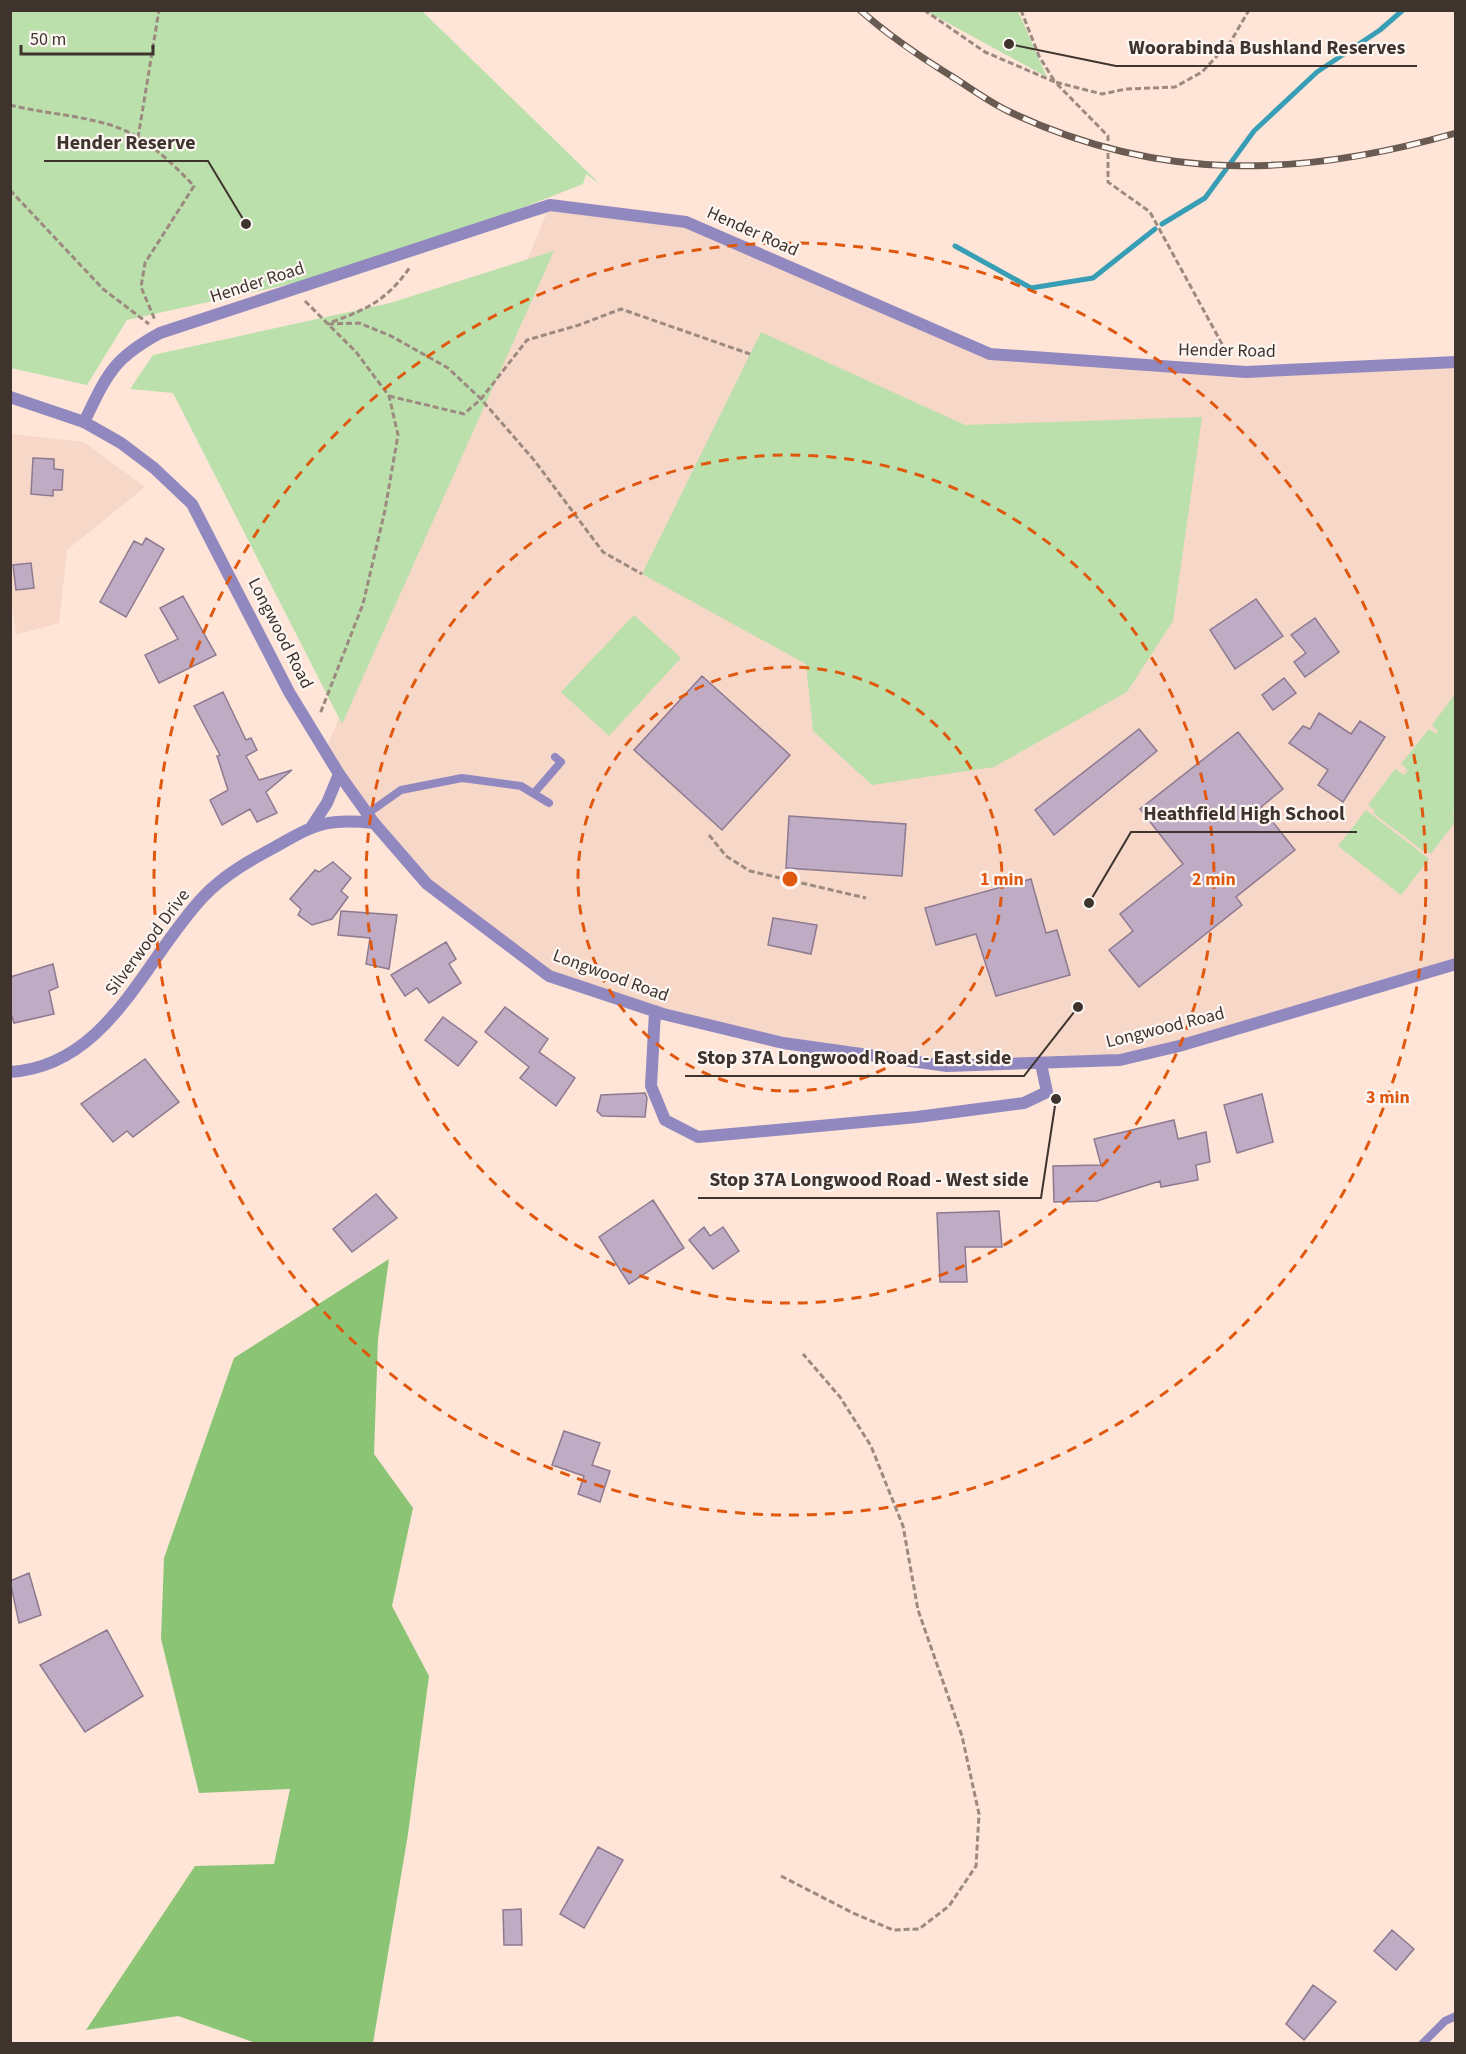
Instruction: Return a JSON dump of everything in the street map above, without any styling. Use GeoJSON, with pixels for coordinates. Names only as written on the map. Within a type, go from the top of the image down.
{"type":"FeatureCollection","features":[{"type":"Feature","properties":{"kind":"street","name":"Hender Road"},"geometry":{"type":"LineString","coordinates":[[84,422],[107,375],[131,349],[160,333],[550,205],[686,222],[990,354],[1246,372],[1455,362]]}},
{"type":"Feature","properties":{"kind":"street","name":"Longwood Road"},"geometry":{"type":"LineString","coordinates":[[10,397],[84,422],[121,443],[154,468],[192,504],[312,731],[371,819],[427,884],[549,976],[655,1011],[783,1043],[935,1064],[1041,1064],[1120,1060],[1155,1052],[1455,964]]}},
{"type":"Feature","properties":{"kind":"street","name":"Silverwood Drive"},"geometry":{"type":"LineString","coordinates":[[312,826],[327,803],[339,774]]}},
{"type":"Feature","properties":{"kind":"street","name":"Silverwood Drive"},"geometry":{"type":"LineString","coordinates":[[10,1072],[35,1070],[70,1054],[112,1018],[203,897],[236,869],[312,826],[340,820],[371,819]]}},
{"type":"Feature","properties":{"kind":"street"},"geometry":{"type":"LineString","coordinates":[[655,1011],[651,1086],[665,1120],[698,1137],[895,1119],[1024,1103],[1047,1092],[1041,1064]]}},
{"type":"Feature","properties":{"kind":"lane"},"geometry":{"type":"LineString","coordinates":[[535,792],[561,762],[555,757]]}},
{"type":"Feature","properties":{"kind":"lane"},"geometry":{"type":"LineString","coordinates":[[371,819],[401,790],[462,778],[520,786],[535,792],[549,803]]}},
{"type":"Feature","properties":{"kind":"lane"},"geometry":{"type":"LineString","coordinates":[[1422,2043],[1445,2021],[1455,2016]]}},
{"type":"Feature","properties":{"kind":"path"},"geometry":{"type":"LineString","coordinates":[[138,138],[159,10]]}},
{"type":"Feature","properties":{"kind":"path"},"geometry":{"type":"LineString","coordinates":[[924,10],[985,52],[1055,82],[1102,94],[1126,89],[1175,87],[1202,72],[1231,41],[1249,10]]}},
{"type":"Feature","properties":{"kind":"path"},"geometry":{"type":"LineString","coordinates":[[1021,10],[1040,56],[1055,82],[1108,136],[1108,182],[1150,212],[1226,352],[1246,372]]}},
{"type":"Feature","properties":{"kind":"path"},"geometry":{"type":"LineString","coordinates":[[10,105],[108,124],[138,138],[165,156],[194,186],[146,263],[141,287],[160,333]]}},
{"type":"Feature","properties":{"kind":"path"},"geometry":{"type":"LineString","coordinates":[[10,190],[104,289],[160,333]]}},
{"type":"Feature","properties":{"kind":"path"},"geometry":{"type":"LineString","coordinates":[[328,324],[372,307],[402,279],[424,246]]}},
{"type":"Feature","properties":{"kind":"path"},"geometry":{"type":"LineString","coordinates":[[293,289],[356,352],[389,396],[398,435],[385,510],[363,604],[312,731]]}},
{"type":"Feature","properties":{"kind":"path"},"geometry":{"type":"LineString","coordinates":[[389,396],[464,414],[481,399],[527,340],[579,325],[621,309],[662,321],[712,343],[750,354]]}},
{"type":"Feature","properties":{"kind":"path"},"geometry":{"type":"LineString","coordinates":[[328,324],[359,322],[391,336],[448,368],[481,399],[534,460],[603,552],[642,574]]}},
{"type":"Feature","properties":{"kind":"path"},"geometry":{"type":"LineString","coordinates":[[709,835],[726,856],[750,871],[866,898]]}},
{"type":"Feature","properties":{"kind":"path"},"geometry":{"type":"LineString","coordinates":[[782,1876],[853,1913],[893,1930],[919,1929],[949,1906],[976,1866],[980,1814],[962,1736],[918,1610],[903,1526],[871,1446],[840,1397],[803,1354]]}},
{"type":"Feature","properties":{"kind":"shaded area"},"geometry":{"type":"Polygon","coordinates":[[[550,205],[686,222],[990,354],[1246,372],[1455,363],[1455,964],[1120,1060],[947,1066],[783,1043],[549,976],[427,884],[325,752],[550,205]]]}},
{"type":"Feature","properties":{"kind":"shaded area"},"geometry":{"type":"Polygon","coordinates":[[[10,434],[84,442],[145,487],[67,550],[59,623],[16,635],[10,592],[10,434]]]}},
{"type":"Feature","properties":{"kind":"green space"},"geometry":{"type":"Polygon","coordinates":[[[11,11],[422,11],[600,184],[586,174],[583,184],[380,264],[127,320],[87,385],[11,368],[11,11]]]}},
{"type":"Feature","properties":{"kind":"green space"},"geometry":{"type":"Polygon","coordinates":[[[926,11],[1018,11],[1047,77],[926,11]]]}},
{"type":"Feature","properties":{"kind":"green space"},"geometry":{"type":"Polygon","coordinates":[[[554,251],[342,724],[173,393],[130,389],[153,355],[390,303],[554,251]]]}},
{"type":"Feature","properties":{"kind":"green space"},"geometry":{"type":"Polygon","coordinates":[[[761,332],[965,425],[1202,417],[1173,621],[1127,692],[994,767],[872,785],[813,731],[806,664],[642,574],[761,332]]]}},
{"type":"Feature","properties":{"kind":"green space"},"geometry":{"type":"Polygon","coordinates":[[[634,615],[681,658],[609,736],[561,692],[634,615]]]}},
{"type":"Feature","properties":{"kind":"green space"},"geometry":{"type":"Polygon","coordinates":[[[1455,694],[1456,811],[1453,814],[1455,822],[1431,854],[1425,849],[1423,851],[1373,813],[1375,811],[1368,805],[1395,769],[1404,775],[1408,770],[1401,764],[1429,729],[1436,734],[1438,731],[1432,725],[1455,694]]]}},
{"type":"Feature","properties":{"kind":"green space"},"geometry":{"type":"Polygon","coordinates":[[[1366,810],[1429,859],[1401,895],[1338,846],[1366,810]]]}},
{"type":"Feature","properties":{"kind":"green space"},"geometry":{"type":"Polygon","coordinates":[[[389,1259],[378,1339],[374,1454],[413,1508],[392,1606],[429,1676],[408,1834],[373,2043],[256,2043],[178,2016],[86,2030],[195,1866],[274,1864],[290,1789],[199,1793],[161,1639],[164,1558],[234,1358],[389,1259]]]}},
{"type":"Feature","properties":{"kind":"building"},"geometry":{"type":"Polygon","coordinates":[[[33,458],[54,459],[54,469],[63,470],[62,490],[53,490],[53,496],[31,494],[33,458]]]}},
{"type":"Feature","properties":{"kind":"building"},"geometry":{"type":"Polygon","coordinates":[[[146,538],[164,549],[126,617],[100,602],[134,541],[142,545],[146,538]]]}},
{"type":"Feature","properties":{"kind":"building"},"geometry":{"type":"Polygon","coordinates":[[[31,563],[34,588],[16,590],[13,565],[31,563]]]}},
{"type":"Feature","properties":{"kind":"building"},"geometry":{"type":"Polygon","coordinates":[[[183,596],[216,655],[159,683],[145,655],[178,639],[160,608],[183,596]]]}},
{"type":"Feature","properties":{"kind":"building"},"geometry":{"type":"Polygon","coordinates":[[[1256,599],[1283,636],[1235,669],[1210,630],[1256,599]]]}},
{"type":"Feature","properties":{"kind":"building"},"geometry":{"type":"Polygon","coordinates":[[[1315,618],[1339,652],[1305,677],[1294,662],[1306,653],[1291,635],[1315,618]]]}},
{"type":"Feature","properties":{"kind":"building"},"geometry":{"type":"Polygon","coordinates":[[[702,676],[790,755],[722,830],[634,750],[702,676]]]}},
{"type":"Feature","properties":{"kind":"building"},"geometry":{"type":"Polygon","coordinates":[[[1284,678],[1296,693],[1273,710],[1262,695],[1284,678]]]}},
{"type":"Feature","properties":{"kind":"building"},"geometry":{"type":"Polygon","coordinates":[[[223,692],[246,740],[251,738],[257,750],[246,756],[259,780],[292,770],[266,792],[277,813],[257,822],[250,809],[222,825],[210,800],[228,790],[217,756],[220,755],[194,706],[223,692]]]}},
{"type":"Feature","properties":{"kind":"building"},"geometry":{"type":"Polygon","coordinates":[[[1319,713],[1351,734],[1360,721],[1385,737],[1343,802],[1318,785],[1328,770],[1289,743],[1303,726],[1310,729],[1319,713]]]}},
{"type":"Feature","properties":{"kind":"building"},"geometry":{"type":"Polygon","coordinates":[[[1139,729],[1157,751],[1054,835],[1035,810],[1139,729]]]}},
{"type":"Feature","properties":{"kind":"building"},"geometry":{"type":"Polygon","coordinates":[[[1238,732],[1283,789],[1261,807],[1295,850],[1236,897],[1242,905],[1139,987],[1109,950],[1133,931],[1120,914],[1183,864],[1140,809],[1238,732]]]}},
{"type":"Feature","properties":{"kind":"building"},"geometry":{"type":"Polygon","coordinates":[[[789,816],[906,824],[902,876],[786,868],[789,816]]]}},
{"type":"Feature","properties":{"kind":"building"},"geometry":{"type":"Polygon","coordinates":[[[333,862],[351,878],[341,891],[348,897],[332,919],[312,925],[298,915],[301,909],[290,899],[315,870],[319,872],[333,862]]]}},
{"type":"Feature","properties":{"kind":"building"},"geometry":{"type":"Polygon","coordinates":[[[1031,879],[1046,933],[1057,930],[1070,975],[996,996],[976,934],[936,945],[925,908],[1031,879]]]}},
{"type":"Feature","properties":{"kind":"building"},"geometry":{"type":"Polygon","coordinates":[[[341,911],[397,915],[389,969],[366,964],[370,938],[338,935],[341,911]]]}},
{"type":"Feature","properties":{"kind":"building"},"geometry":{"type":"Polygon","coordinates":[[[773,918],[817,925],[811,954],[768,945],[773,918]]]}},
{"type":"Feature","properties":{"kind":"building"},"geometry":{"type":"Polygon","coordinates":[[[446,942],[456,959],[449,964],[461,983],[429,1003],[417,988],[405,996],[391,975],[446,942]]]}},
{"type":"Feature","properties":{"kind":"building"},"geometry":{"type":"Polygon","coordinates":[[[53,964],[58,987],[49,991],[54,1014],[14,1023],[10,1011],[10,977],[53,964]]]}},
{"type":"Feature","properties":{"kind":"building"},"geometry":{"type":"Polygon","coordinates":[[[505,1007],[548,1039],[539,1052],[575,1078],[556,1106],[520,1078],[529,1067],[485,1032],[505,1007]]]}},
{"type":"Feature","properties":{"kind":"building"},"geometry":{"type":"Polygon","coordinates":[[[443,1017],[477,1042],[458,1066],[425,1040],[443,1017]]]}},
{"type":"Feature","properties":{"kind":"building"},"geometry":{"type":"Polygon","coordinates":[[[145,1059],[179,1102],[133,1137],[127,1131],[113,1142],[81,1104],[145,1059]]]}},
{"type":"Feature","properties":{"kind":"building"},"geometry":{"type":"Polygon","coordinates":[[[645,1093],[647,1098],[645,1117],[602,1116],[597,1111],[601,1095],[645,1093]]]}},
{"type":"Feature","properties":{"kind":"building"},"geometry":{"type":"Polygon","coordinates":[[[1262,1094],[1273,1142],[1237,1153],[1224,1105],[1262,1094]]]}},
{"type":"Feature","properties":{"kind":"building"},"geometry":{"type":"Polygon","coordinates":[[[1174,1120],[1178,1139],[1206,1132],[1210,1162],[1196,1165],[1198,1180],[1161,1187],[1160,1181],[1097,1201],[1054,1202],[1053,1166],[1101,1165],[1094,1139],[1174,1120]]]}},
{"type":"Feature","properties":{"kind":"building"},"geometry":{"type":"Polygon","coordinates":[[[376,1194],[397,1218],[352,1252],[333,1229],[376,1194]]]}},
{"type":"Feature","properties":{"kind":"building"},"geometry":{"type":"Polygon","coordinates":[[[653,1200],[684,1248],[629,1284],[599,1237],[653,1200]]]}},
{"type":"Feature","properties":{"kind":"building"},"geometry":{"type":"Polygon","coordinates":[[[999,1211],[1002,1247],[965,1247],[967,1282],[940,1282],[937,1213],[999,1211]]]}},
{"type":"Feature","properties":{"kind":"building"},"geometry":{"type":"Polygon","coordinates":[[[704,1227],[710,1236],[723,1227],[739,1251],[713,1269],[689,1240],[704,1227]]]}},
{"type":"Feature","properties":{"kind":"building"},"geometry":{"type":"Polygon","coordinates":[[[564,1431],[600,1443],[592,1465],[610,1471],[600,1502],[578,1494],[584,1476],[552,1465],[564,1431]]]}},
{"type":"Feature","properties":{"kind":"building"},"geometry":{"type":"Polygon","coordinates":[[[29,1573],[41,1615],[19,1623],[10,1581],[29,1573]]]}},
{"type":"Feature","properties":{"kind":"building"},"geometry":{"type":"Polygon","coordinates":[[[107,1630],[143,1696],[85,1732],[40,1665],[107,1630]]]}},
{"type":"Feature","properties":{"kind":"building"},"geometry":{"type":"Polygon","coordinates":[[[598,1847],[623,1860],[584,1928],[560,1914],[598,1847]]]}},
{"type":"Feature","properties":{"kind":"building"},"geometry":{"type":"Polygon","coordinates":[[[521,1909],[522,1945],[504,1945],[503,1910],[521,1909]]]}},
{"type":"Feature","properties":{"kind":"building"},"geometry":{"type":"Polygon","coordinates":[[[1392,1930],[1414,1949],[1396,1970],[1374,1951],[1392,1930]]]}},
{"type":"Feature","properties":{"kind":"building"},"geometry":{"type":"Polygon","coordinates":[[[1313,1985],[1336,2002],[1304,2040],[1286,2024],[1313,1985]]]}},
{"type":"Feature","properties":{"kind":"waterway"},"geometry":{"type":"LineString","coordinates":[[1162,224],[1205,198],[1254,131],[1317,72],[1380,30],[1403,10]]}},
{"type":"Feature","properties":{"kind":"waterway"},"geometry":{"type":"LineString","coordinates":[[955,246],[1031,288],[1093,278],[1155,229]]}},
{"type":"Feature","properties":{"kind":"railway"},"geometry":{"type":"LineString","coordinates":[[860,10],[906,47],[1010,112],[1066,135],[1121,151],[1175,161],[1230,166],[1286,165],[1341,159],[1398,148],[1456,133]]}},
{"type":"Feature","properties":{"kind":"place","name":"Woorabinda Bushland Reserves"},"geometry":{"type":"Point","coordinates":[1009,44]}},
{"type":"Feature","properties":{"kind":"place","name":"Hender Reserve"},"geometry":{"type":"Point","coordinates":[246,224]}},
{"type":"Feature","properties":{"kind":"place","name":"Heathfield High School"},"geometry":{"type":"Point","coordinates":[1089,903]}},
{"type":"Feature","properties":{"kind":"place","name":"Stop 37A Longwood Road - East side"},"geometry":{"type":"Point","coordinates":[1078,1007]}},
{"type":"Feature","properties":{"kind":"place","name":"Stop 37A Longwood Road - West side"},"geometry":{"type":"Point","coordinates":[1056,1099]}}]}
